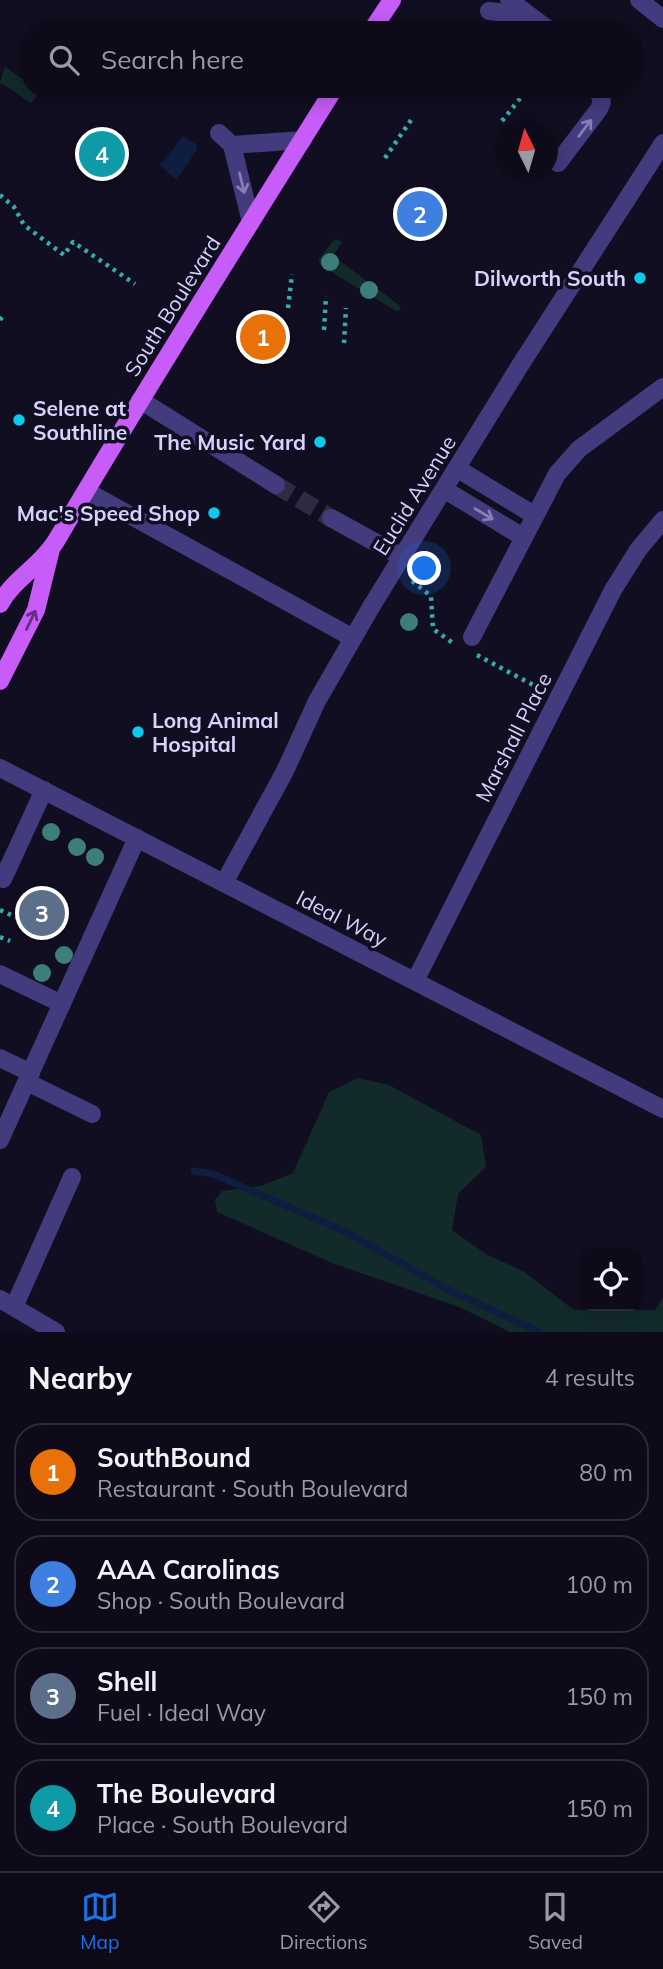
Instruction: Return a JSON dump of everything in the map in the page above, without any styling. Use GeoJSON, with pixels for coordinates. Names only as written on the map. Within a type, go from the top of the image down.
{"type":"FeatureCollection","features":[{"type":"Feature","properties":{"kind":"main road"},"geometry":{"type":"LineString","coordinates":[[378,21],[392,0]]}},
{"type":"Feature","properties":{"kind":"main road","name":"South Boulevard"},"geometry":{"type":"LineString","coordinates":[[0,604],[7,592],[51,549],[140,400],[329,98]]}},
{"type":"Feature","properties":{"kind":"main road","name":"South Boulevard"},"geometry":{"type":"LineString","coordinates":[[0,681],[36,610],[51,549]]}},
{"type":"Feature","properties":{"kind":"street"},"geometry":{"type":"LineString","coordinates":[[509,0],[536,21]]}},
{"type":"Feature","properties":{"kind":"street"},"geometry":{"type":"LineString","coordinates":[[639,0],[663,19]]}},
{"type":"Feature","properties":{"kind":"street"},"geometry":{"type":"LineString","coordinates":[[489,11],[498,12],[510,21]]}},
{"type":"Feature","properties":{"kind":"street"},"geometry":{"type":"LineString","coordinates":[[558,163],[599,109],[601,98]]}},
{"type":"Feature","properties":{"kind":"street"},"geometry":{"type":"LineString","coordinates":[[251,222],[226,139],[303,141]]}},
{"type":"Feature","properties":{"kind":"street","name":"Euclid Avenue"},"geometry":{"type":"LineString","coordinates":[[224,883],[285,771],[317,701],[401,557],[663,143]]}},
{"type":"Feature","properties":{"kind":"street"},"geometry":{"type":"LineString","coordinates":[[472,637],[557,474],[579,449],[663,387]]}},
{"type":"Feature","properties":{"kind":"street"},"geometry":{"type":"LineString","coordinates":[[140,400],[276,485]]}},
{"type":"Feature","properties":{"kind":"street"},"geometry":{"type":"LineString","coordinates":[[458,469],[534,515]]}},
{"type":"Feature","properties":{"kind":"street"},"geometry":{"type":"LineString","coordinates":[[445,490],[523,537]]}},
{"type":"Feature","properties":{"kind":"street"},"geometry":{"type":"LineString","coordinates":[[86,491],[353,638]]}},
{"type":"Feature","properties":{"kind":"street"},"geometry":{"type":"LineString","coordinates":[[331,517],[401,557]]}},
{"type":"Feature","properties":{"kind":"street","name":"Marshall Place"},"geometry":{"type":"LineString","coordinates":[[415,981],[613,590],[638,550],[663,520]]}},
{"type":"Feature","properties":{"kind":"street","name":"Ideal Way"},"geometry":{"type":"LineString","coordinates":[[0,768],[663,1109]]}},
{"type":"Feature","properties":{"kind":"street"},"geometry":{"type":"LineString","coordinates":[[4,871],[44,790]]}},
{"type":"Feature","properties":{"kind":"street"},"geometry":{"type":"LineString","coordinates":[[0,1140],[137,838]]}},
{"type":"Feature","properties":{"kind":"street"},"geometry":{"type":"LineString","coordinates":[[0,974],[62,1003]]}},
{"type":"Feature","properties":{"kind":"street"},"geometry":{"type":"LineString","coordinates":[[0,1058],[92,1115]]}},
{"type":"Feature","properties":{"kind":"street"},"geometry":{"type":"LineString","coordinates":[[56,1332],[7,1303],[72,1177]]}},
{"type":"Feature","properties":{"kind":"path"},"geometry":{"type":"LineString","coordinates":[[504,119],[520,98]]}},
{"type":"Feature","properties":{"kind":"path"},"geometry":{"type":"LineString","coordinates":[[385,158],[411,120]]}},
{"type":"Feature","properties":{"kind":"path"},"geometry":{"type":"LineString","coordinates":[[0,195],[14,207],[24,225],[64,255],[73,242],[135,284]]}},
{"type":"Feature","properties":{"kind":"path"},"geometry":{"type":"LineString","coordinates":[[288,308],[292,274]]}},
{"type":"Feature","properties":{"kind":"path"},"geometry":{"type":"LineString","coordinates":[[324,330],[326,296]]}},
{"type":"Feature","properties":{"kind":"path"},"geometry":{"type":"LineString","coordinates":[[344,343],[346,308]]}},
{"type":"Feature","properties":{"kind":"path"},"geometry":{"type":"LineString","coordinates":[[0,910],[20,919]]}},
{"type":"Feature","properties":{"kind":"path"},"geometry":{"type":"LineString","coordinates":[[0,937],[10,942]]}},
{"type":"Feature","properties":{"kind":"green space"},"geometry":{"type":"Polygon","coordinates":[[[5,67],[21,78],[21,96],[0,82],[5,67]]]}},
{"type":"Feature","properties":{"kind":"green space"},"geometry":{"type":"Polygon","coordinates":[[[335,239],[342,242],[333,256],[399,305],[401,310],[396,311],[320,265],[319,259],[335,239]]]}},
{"type":"Feature","properties":{"kind":"green space"},"geometry":{"type":"Polygon","coordinates":[[[358,1078],[389,1085],[481,1135],[486,1167],[458,1194],[452,1230],[486,1254],[523,1271],[574,1310],[655,1310],[663,1298],[663,1332],[510,1332],[459,1307],[332,1263],[217,1212],[215,1200],[222,1191],[261,1186],[293,1173],[329,1092],[358,1078]]]}},
{"type":"Feature","properties":{"kind":"water"},"geometry":{"type":"Polygon","coordinates":[[[183,136],[197,145],[197,150],[176,180],[160,165],[183,136]]]}},
{"type":"Feature","properties":{"kind":"waterway"},"geometry":{"type":"LineString","coordinates":[[194,1171],[213,1174],[346,1232],[447,1289],[539,1332]]}},
{"type":"Feature","properties":{"kind":"tunnel"},"geometry":{"type":"LineString","coordinates":[[276,485],[331,518]]}},
{"type":"Feature","properties":{"kind":"place","name":"The Boulevard"},"geometry":{"type":"Point","coordinates":[102,154]}},
{"type":"Feature","properties":{"kind":"place","name":"AAA Carolinas"},"geometry":{"type":"Point","coordinates":[420,214]}},
{"type":"Feature","properties":{"kind":"place","name":"Dilworth South"},"geometry":{"type":"Point","coordinates":[640,278]}},
{"type":"Feature","properties":{"kind":"place","name":"SouthBound"},"geometry":{"type":"Point","coordinates":[263,337]}},
{"type":"Feature","properties":{"kind":"place","name":"Selene at Southline"},"geometry":{"type":"Point","coordinates":[19,420]}},
{"type":"Feature","properties":{"kind":"place","name":"The Music Yard"},"geometry":{"type":"Point","coordinates":[320,442]}},
{"type":"Feature","properties":{"kind":"place","name":"Mac's Speed Shop"},"geometry":{"type":"Point","coordinates":[214,513]}},
{"type":"Feature","properties":{"kind":"place","name":"Long Animal Hospital"},"geometry":{"type":"Point","coordinates":[138,732]}},
{"type":"Feature","properties":{"kind":"place","name":"Shell"},"geometry":{"type":"Point","coordinates":[42,913]}}]}
